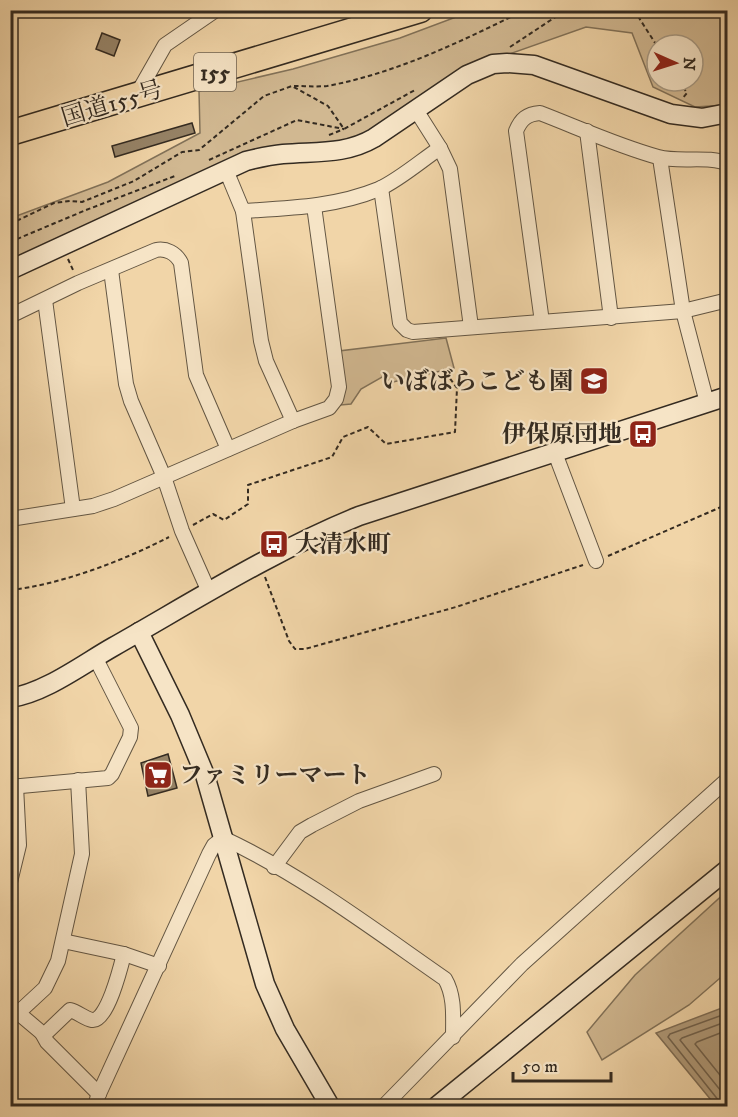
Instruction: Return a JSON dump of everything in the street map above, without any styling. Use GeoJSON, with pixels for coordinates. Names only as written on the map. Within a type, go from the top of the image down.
{"type":"FeatureCollection","features":[{"type":"Feature","properties":{"kind":"highway","name":"国道155号"},"geometry":{"type":"LineString","coordinates":[[10,133],[420,10]]}},
{"type":"Feature","properties":{"kind":"street"},"geometry":{"type":"LineString","coordinates":[[136,96],[165,45],[216,10]]}},
{"type":"Feature","properties":{"kind":"street"},"geometry":{"type":"LineString","coordinates":[[10,270],[246,161],[281,154],[332,152],[351,148],[374,138],[467,75],[493,64],[534,65],[671,114],[702,118],[728,112]]}},
{"type":"Feature","properties":{"kind":"street"},"geometry":{"type":"LineString","coordinates":[[416,110],[440,148],[450,169],[471,327]]}},
{"type":"Feature","properties":{"kind":"street"},"geometry":{"type":"LineString","coordinates":[[542,322],[516,131],[519,123],[526,116],[540,113],[660,158],[728,164]]}},
{"type":"Feature","properties":{"kind":"street"},"geometry":{"type":"LineString","coordinates":[[587,131],[611,318]]}},
{"type":"Feature","properties":{"kind":"street"},"geometry":{"type":"LineString","coordinates":[[243,211],[314,206],[345,200],[381,188],[440,148]]}},
{"type":"Feature","properties":{"kind":"street"},"geometry":{"type":"LineString","coordinates":[[660,158],[683,311],[707,403]]}},
{"type":"Feature","properties":{"kind":"street"},"geometry":{"type":"LineString","coordinates":[[226,170],[243,211],[266,361],[293,421]]}},
{"type":"Feature","properties":{"kind":"street"},"geometry":{"type":"LineString","coordinates":[[381,188],[400,323],[413,332],[683,311],[728,300]]}},
{"type":"Feature","properties":{"kind":"street"},"geometry":{"type":"LineString","coordinates":[[10,519],[93,506],[328,408],[336,399],[339,387],[314,206]]}},
{"type":"Feature","properties":{"kind":"street"},"geometry":{"type":"LineString","coordinates":[[10,316],[78,283],[156,250],[165,250],[178,257],[196,375],[228,449]]}},
{"type":"Feature","properties":{"kind":"street"},"geometry":{"type":"LineString","coordinates":[[111,270],[126,384],[131,401],[164,477],[182,531],[208,591]]}},
{"type":"Feature","properties":{"kind":"street"},"geometry":{"type":"LineString","coordinates":[[45,300],[73,509]]}},
{"type":"Feature","properties":{"kind":"street"},"geometry":{"type":"LineString","coordinates":[[10,698],[44,686],[208,591],[314,534],[359,516],[728,396]]}},
{"type":"Feature","properties":{"kind":"street"},"geometry":{"type":"LineString","coordinates":[[555,453],[596,561]]}},
{"type":"Feature","properties":{"kind":"street"},"geometry":{"type":"LineString","coordinates":[[139,632],[180,715],[205,775],[265,984],[285,1029],[330,1107]]}},
{"type":"Feature","properties":{"kind":"street"},"geometry":{"type":"LineString","coordinates":[[10,882],[19,845],[13,787],[108,778],[131,732],[95,657]]}},
{"type":"Feature","properties":{"kind":"street"},"geometry":{"type":"LineString","coordinates":[[274,867],[300,832],[312,825],[359,801],[434,774]]}},
{"type":"Feature","properties":{"kind":"street"},"geometry":{"type":"LineString","coordinates":[[384,1107],[522,964],[728,779]]}},
{"type":"Feature","properties":{"kind":"street"},"geometry":{"type":"LineString","coordinates":[[78,780],[82,854],[58,961],[45,988],[14,1009],[42,1033],[47,1042],[97,1100],[209,854],[214,845],[223,838]]}},
{"type":"Feature","properties":{"kind":"street"},"geometry":{"type":"LineString","coordinates":[[223,838],[334,902],[445,979],[451,989],[453,1037]]}},
{"type":"Feature","properties":{"kind":"street"},"geometry":{"type":"LineString","coordinates":[[437,1107],[728,870]]}},
{"type":"Feature","properties":{"kind":"street"},"geometry":{"type":"LineString","coordinates":[[63,940],[124,954],[159,966]]}},
{"type":"Feature","properties":{"kind":"street"},"geometry":{"type":"LineString","coordinates":[[42,1033],[46,1033],[70,1011],[92,1021],[98,1020],[103,1015],[116,984],[124,954]]}},
{"type":"Feature","properties":{"kind":"path"},"geometry":{"type":"LineString","coordinates":[[10,224],[54,203],[81,202],[134,181],[182,152],[198,150],[264,96],[291,86],[325,86],[443,50],[525,10]]}},
{"type":"Feature","properties":{"kind":"path"},"geometry":{"type":"LineString","coordinates":[[502,52],[566,10]]}},
{"type":"Feature","properties":{"kind":"path"},"geometry":{"type":"LineString","coordinates":[[634,10],[649,33]]}},
{"type":"Feature","properties":{"kind":"path"},"geometry":{"type":"LineString","coordinates":[[291,86],[328,106],[344,129],[423,86]]}},
{"type":"Feature","properties":{"kind":"path"},"geometry":{"type":"LineString","coordinates":[[681,101],[687,93]]}},
{"type":"Feature","properties":{"kind":"path"},"geometry":{"type":"LineString","coordinates":[[10,242],[179,174],[199,183]]}},
{"type":"Feature","properties":{"kind":"path"},"geometry":{"type":"LineString","coordinates":[[62,245],[78,283]]}},
{"type":"Feature","properties":{"kind":"path"},"geometry":{"type":"LineString","coordinates":[[10,590],[80,573],[143,551],[213,514],[224,520],[248,504],[248,485],[332,457],[343,437],[368,428],[386,444],[455,432],[457,388],[443,369]]}},
{"type":"Feature","properties":{"kind":"path"},"geometry":{"type":"LineString","coordinates":[[260,563],[289,641],[295,649],[305,649],[456,607],[596,561],[728,504]]}},
{"type":"Feature","properties":{"kind":"shaded area"},"geometry":{"type":"Polygon","coordinates":[[[472,11],[727,11],[727,105],[695,107],[666,93],[705,93],[705,33],[645,33],[645,66],[632,33],[586,27],[495,59],[373,131],[336,147],[262,150],[11,262],[11,218],[108,182],[200,133],[199,91],[293,69],[400,38],[472,11]]]}},
{"type":"Feature","properties":{"kind":"shaded area"},"geometry":{"type":"Polygon","coordinates":[[[446,338],[454,368],[393,382],[382,377],[361,389],[351,404],[341,405],[343,387],[339,351],[446,338]]]}},
{"type":"Feature","properties":{"kind":"shaded area"},"geometry":{"type":"Polygon","coordinates":[[[727,891],[727,972],[689,1005],[602,1060],[587,1032],[635,975],[727,891]]]}},
{"type":"Feature","properties":{"kind":"water"},"geometry":{"type":"Polygon","coordinates":[[[727,1006],[727,1106],[716,1106],[656,1033],[727,1006]]]}},
{"type":"Feature","properties":{"kind":"building"},"geometry":{"type":"Polygon","coordinates":[[[102,33],[120,40],[114,56],[96,49],[102,33]]]}},
{"type":"Feature","properties":{"kind":"building"},"geometry":{"type":"Polygon","coordinates":[[[192,123],[195,133],[115,157],[112,146],[192,123]]]}},
{"type":"Feature","properties":{"kind":"building","name":"ファミリーマート"},"geometry":{"type":"Polygon","coordinates":[[[168,754],[177,788],[148,796],[141,763],[168,754]]]}},
{"type":"Feature","properties":{"kind":"place","name":"いぼばらこども園"},"geometry":{"type":"Point","coordinates":[594,381]}},
{"type":"Feature","properties":{"kind":"place","name":"伊保原団地"},"geometry":{"type":"Point","coordinates":[643,434]}},
{"type":"Feature","properties":{"kind":"place","name":"大清水町"},"geometry":{"type":"Point","coordinates":[274,544]}},
{"type":"Feature","properties":{"kind":"place","name":"ファミリーマート"},"geometry":{"type":"Point","coordinates":[158,775]}}]}
